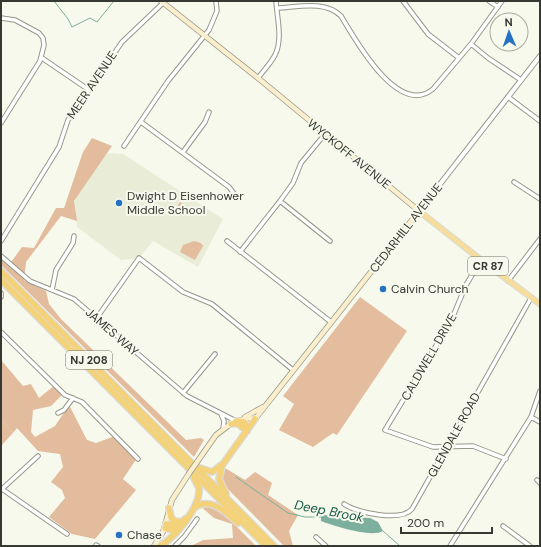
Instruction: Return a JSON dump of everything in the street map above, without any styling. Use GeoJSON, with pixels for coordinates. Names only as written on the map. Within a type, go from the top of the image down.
{"type":"FeatureCollection","features":[{"type":"Feature","properties":{"kind":"highway","name":"NJ 208"},"geometry":{"type":"LineString","coordinates":[[1,271],[274,546]]}},
{"type":"Feature","properties":{"kind":"highway","name":"NJ 208"},"geometry":{"type":"LineString","coordinates":[[1,280],[265,546]]}},
{"type":"Feature","properties":{"kind":"highway"},"geometry":{"type":"LineString","coordinates":[[177,448],[206,471],[215,471],[223,464],[255,419]]}},
{"type":"Feature","properties":{"kind":"highway"},"geometry":{"type":"LineString","coordinates":[[233,422],[244,422],[247,426],[247,431]]}},
{"type":"Feature","properties":{"kind":"highway"},"geometry":{"type":"LineString","coordinates":[[155,435],[197,482],[200,488],[199,495],[186,519],[171,538],[160,546]]}},
{"type":"Feature","properties":{"kind":"highway"},"geometry":{"type":"LineString","coordinates":[[223,464],[219,475],[221,486],[248,520]]}},
{"type":"Feature","properties":{"kind":"highway"},"geometry":{"type":"LineString","coordinates":[[191,511],[202,504],[216,506],[265,546]]}},
{"type":"Feature","properties":{"kind":"highway"},"geometry":{"type":"LineString","coordinates":[[169,508],[171,517],[174,521],[182,522],[186,519]]}},
{"type":"Feature","properties":{"kind":"highway"},"geometry":{"type":"LineString","coordinates":[[166,526],[176,526],[186,519]]}},
{"type":"Feature","properties":{"kind":"highway"},"geometry":{"type":"LineString","coordinates":[[166,526],[174,530],[181,526]]}},
{"type":"Feature","properties":{"kind":"main road","name":"WYCKOFF AVENUE"},"geometry":{"type":"LineString","coordinates":[[162,2],[258,78],[419,211],[508,281],[540,304]]}},
{"type":"Feature","properties":{"kind":"main road","name":"CEDARHILL AVENUE"},"geometry":{"type":"LineString","coordinates":[[233,422],[247,418],[255,419],[419,211]]}},
{"type":"Feature","properties":{"kind":"main road","name":"CEDARHILL AVENUE"},"geometry":{"type":"LineString","coordinates":[[154,546],[166,526],[169,508],[174,495],[213,440],[223,429],[233,422],[256,412],[271,399]]}},
{"type":"Feature","properties":{"kind":"street"},"geometry":{"type":"LineString","coordinates":[[124,146],[168,81],[205,36],[217,11],[216,1]]}},
{"type":"Feature","properties":{"kind":"street"},"geometry":{"type":"LineString","coordinates":[[258,78],[278,49],[279,39],[276,1]]}},
{"type":"Feature","properties":{"kind":"street"},"geometry":{"type":"LineString","coordinates":[[403,1],[422,27],[440,44],[459,58]]}},
{"type":"Feature","properties":{"kind":"street"},"geometry":{"type":"LineString","coordinates":[[489,1],[498,7]]}},
{"type":"Feature","properties":{"kind":"street"},"geometry":{"type":"LineString","coordinates":[[277,8],[321,5],[334,10],[341,16],[374,67],[403,92],[410,95],[422,96],[429,92],[471,44],[502,1]]}},
{"type":"Feature","properties":{"kind":"street","name":"MEER AVENUE"},"geometry":{"type":"LineString","coordinates":[[1,241],[59,147],[68,120],[118,47],[162,2]]}},
{"type":"Feature","properties":{"kind":"street"},"geometry":{"type":"LineString","coordinates":[[1,18],[15,20],[41,35],[44,45],[42,58],[1,123]]}},
{"type":"Feature","properties":{"kind":"street"},"geometry":{"type":"LineString","coordinates":[[471,44],[495,63],[521,80]]}},
{"type":"Feature","properties":{"kind":"street","name":"CEDARHILL AVENUE"},"geometry":{"type":"LineString","coordinates":[[419,211],[540,56]]}},
{"type":"Feature","properties":{"kind":"street"},"geometry":{"type":"LineString","coordinates":[[42,58],[89,90]]}},
{"type":"Feature","properties":{"kind":"street"},"geometry":{"type":"LineString","coordinates":[[508,97],[540,121]]}},
{"type":"Feature","properties":{"kind":"street"},"geometry":{"type":"LineString","coordinates":[[183,152],[205,122],[209,112]]}},
{"type":"Feature","properties":{"kind":"street"},"geometry":{"type":"LineString","coordinates":[[141,122],[229,187],[235,195]]}},
{"type":"Feature","properties":{"kind":"street"},"geometry":{"type":"LineString","coordinates":[[240,252],[293,183],[298,168],[305,156],[325,134]]}},
{"type":"Feature","properties":{"kind":"street"},"geometry":{"type":"LineString","coordinates":[[514,182],[540,199]]}},
{"type":"Feature","properties":{"kind":"street"},"geometry":{"type":"LineString","coordinates":[[280,201],[330,242]]}},
{"type":"Feature","properties":{"kind":"street"},"geometry":{"type":"LineString","coordinates":[[52,290],[56,270],[73,243],[74,236]]}},
{"type":"Feature","properties":{"kind":"street"},"geometry":{"type":"LineString","coordinates":[[227,241],[331,322]]}},
{"type":"Feature","properties":{"kind":"street"},"geometry":{"type":"LineString","coordinates":[[508,281],[539,242]]}},
{"type":"Feature","properties":{"kind":"street","name":"JAMES WAY"},"geometry":{"type":"LineString","coordinates":[[1,256],[26,278],[74,299],[183,393],[194,401],[220,413],[233,422]]}},
{"type":"Feature","properties":{"kind":"street"},"geometry":{"type":"LineString","coordinates":[[96,319],[139,258],[183,292],[212,304],[293,370]]}},
{"type":"Feature","properties":{"kind":"street","name":"CALDWELL DRIVE"},"geometry":{"type":"LineString","coordinates":[[447,447],[433,447],[420,444],[385,430],[451,321],[466,285],[481,260]]}},
{"type":"Feature","properties":{"kind":"street","name":"GLENDALE ROAD"},"geometry":{"type":"LineString","coordinates":[[344,504],[356,509],[380,514],[407,513],[412,509],[532,298]]}},
{"type":"Feature","properties":{"kind":"street"},"geometry":{"type":"LineString","coordinates":[[1,332],[65,395],[82,402],[138,459]]}},
{"type":"Feature","properties":{"kind":"street"},"geometry":{"type":"LineString","coordinates":[[183,393],[215,354]]}},
{"type":"Feature","properties":{"kind":"street"},"geometry":{"type":"LineString","coordinates":[[450,546],[531,417],[540,391]]}},
{"type":"Feature","properties":{"kind":"street"},"geometry":{"type":"LineString","coordinates":[[58,413],[64,410],[73,398]]}},
{"type":"Feature","properties":{"kind":"street"},"geometry":{"type":"LineString","coordinates":[[220,413],[224,419],[223,429]]}},
{"type":"Feature","properties":{"kind":"street"},"geometry":{"type":"LineString","coordinates":[[531,417],[540,422]]}},
{"type":"Feature","properties":{"kind":"street"},"geometry":{"type":"LineString","coordinates":[[447,447],[473,446],[506,459]]}},
{"type":"Feature","properties":{"kind":"street"},"geometry":{"type":"LineString","coordinates":[[38,456],[2,489],[67,534]]}},
{"type":"Feature","properties":{"kind":"street"},"geometry":{"type":"LineString","coordinates":[[175,546],[184,538],[197,519]]}},
{"type":"Feature","properties":{"kind":"street"},"geometry":{"type":"LineString","coordinates":[[504,526],[530,546]]}},
{"type":"Feature","properties":{"kind":"street"},"geometry":{"type":"LineString","coordinates":[[316,537],[326,546]]}},
{"type":"Feature","properties":{"kind":"shaded area"},"geometry":{"type":"Polygon","coordinates":[[[92,138],[112,146],[74,201],[77,221],[61,216],[26,262],[24,280],[46,291],[49,304],[61,319],[186,440],[201,438],[204,440],[194,457],[1,265],[1,257],[9,265],[22,247],[34,248],[56,208],[64,208],[83,152],[92,138]]]}},
{"type":"Feature","properties":{"kind":"shaded area"},"geometry":{"type":"Polygon","coordinates":[[[108,153],[123,154],[223,219],[198,267],[153,241],[139,258],[121,260],[77,227],[74,201],[97,165],[108,153]]]}},
{"type":"Feature","properties":{"kind":"shaded area"},"geometry":{"type":"Polygon","coordinates":[[[180,202],[189,208],[187,215],[180,216],[174,211],[180,202]]]}},
{"type":"Feature","properties":{"kind":"shaded area"},"geometry":{"type":"Polygon","coordinates":[[[194,241],[201,243],[203,246],[195,260],[180,252],[183,245],[194,241]]]}},
{"type":"Feature","properties":{"kind":"shaded area"},"geometry":{"type":"Polygon","coordinates":[[[360,297],[407,331],[337,435],[333,433],[313,447],[279,430],[294,404],[283,396],[360,297]]]}},
{"type":"Feature","properties":{"kind":"shaded area"},"geometry":{"type":"Polygon","coordinates":[[[1,360],[23,386],[31,384],[39,398],[55,385],[63,394],[51,406],[33,410],[31,432],[35,437],[55,426],[69,405],[87,440],[96,443],[115,436],[137,458],[123,479],[136,490],[95,539],[72,534],[49,517],[65,498],[62,490],[51,482],[63,467],[60,454],[38,451],[17,428],[13,433],[1,419],[1,360]]]}},
{"type":"Feature","properties":{"kind":"shaded area"},"geometry":{"type":"Polygon","coordinates":[[[1,419],[13,433],[1,446],[1,419]]]}},
{"type":"Feature","properties":{"kind":"shaded area"},"geometry":{"type":"Polygon","coordinates":[[[225,468],[245,480],[255,472],[272,483],[268,495],[298,515],[289,531],[293,546],[284,546],[221,482],[225,468]]]}},
{"type":"Feature","properties":{"kind":"shaded area"},"geometry":{"type":"Polygon","coordinates":[[[214,504],[256,546],[191,546],[203,540],[233,538],[232,524],[214,518],[199,505],[214,504]]]}},
{"type":"Feature","properties":{"kind":"shaded area"},"geometry":{"type":"Polygon","coordinates":[[[325,515],[370,518],[378,522],[383,531],[370,533],[343,528],[321,521],[321,517],[325,515]]]}},
{"type":"Feature","properties":{"kind":"waterway"},"geometry":{"type":"LineString","coordinates":[[54,1],[68,19],[72,27],[90,18],[97,22],[114,1]]}},
{"type":"Feature","properties":{"kind":"waterway","name":"Deep Brook"},"geometry":{"type":"LineString","coordinates":[[236,477],[288,513],[305,517],[322,517]]}},
{"type":"Feature","properties":{"kind":"waterway","name":"Deep Brook"},"geometry":{"type":"LineString","coordinates":[[383,531],[400,546]]}},
{"type":"Feature","properties":{"kind":"place","name":"Dwight D Eisenhower Middle School"},"geometry":{"type":"Point","coordinates":[119,203]}},
{"type":"Feature","properties":{"kind":"place","name":"Calvin Church"},"geometry":{"type":"Point","coordinates":[383,289]}},
{"type":"Feature","properties":{"kind":"place","name":"Chase"},"geometry":{"type":"Point","coordinates":[119,535]}}]}
